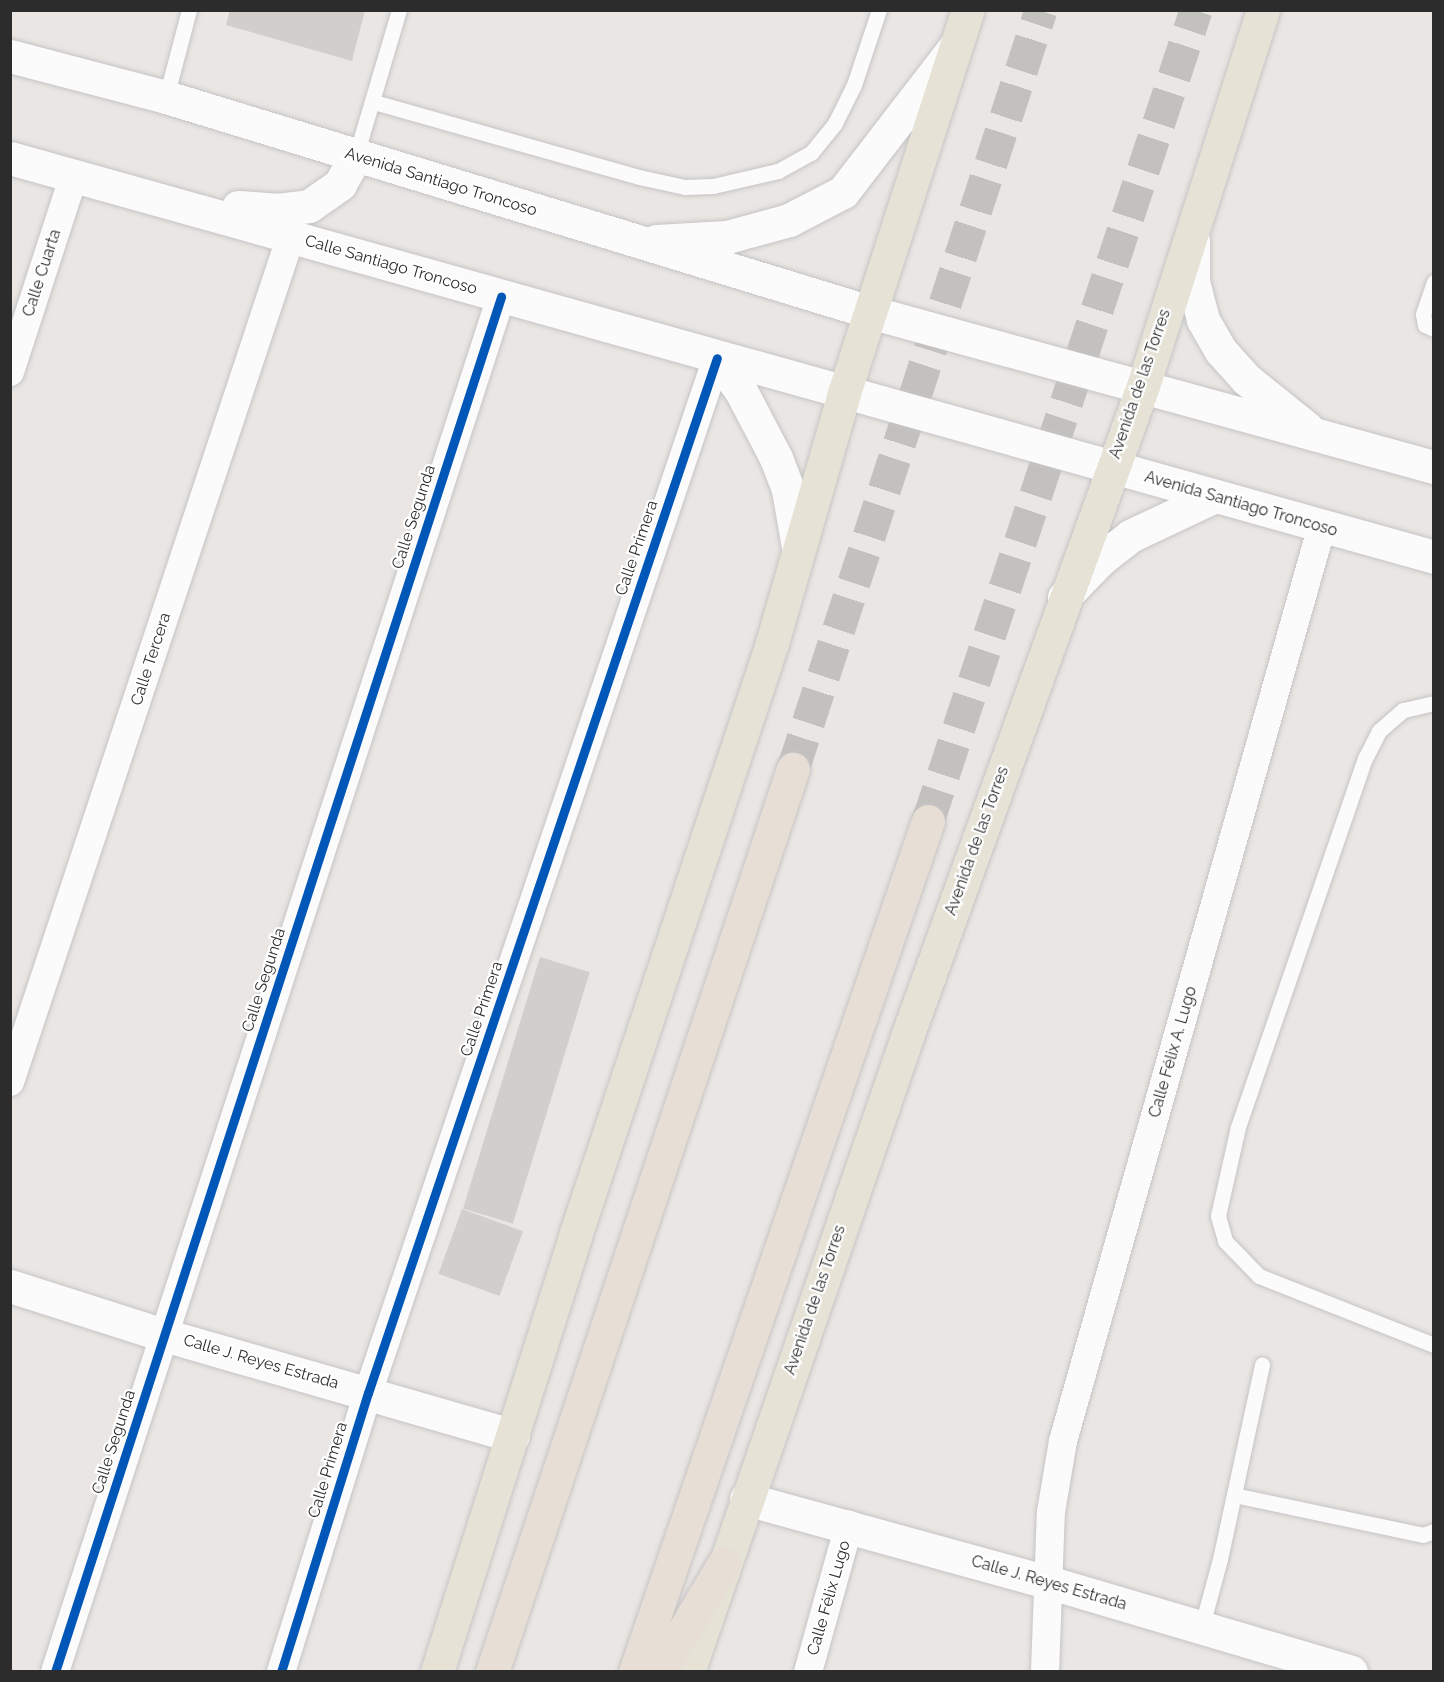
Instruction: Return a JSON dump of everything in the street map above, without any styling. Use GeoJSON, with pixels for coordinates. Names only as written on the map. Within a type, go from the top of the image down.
{"type":"FeatureCollection","features":[{"type":"Feature","properties":{"kind":"highway"},"geometry":{"type":"LineString","coordinates":[[492,1671],[793,769]]}},
{"type":"Feature","properties":{"kind":"highway"},"geometry":{"type":"LineString","coordinates":[[634,1671],[928,821]]}},
{"type":"Feature","properties":{"kind":"highway"},"geometry":{"type":"LineString","coordinates":[[659,1671],[724,1563]]}},
{"type":"Feature","properties":{"kind":"main road"},"geometry":{"type":"LineString","coordinates":[[436,1671],[513,1436],[575,1236],[772,643],[844,393],[968,10]]}},
{"type":"Feature","properties":{"kind":"main road","name":"Avenida de las Torres"},"geometry":{"type":"LineString","coordinates":[[688,1671],[746,1499],[1063,598],[1143,386],[1194,219],[1263,10]]}},
{"type":"Feature","properties":{"kind":"main road"},"geometry":{"type":"LineString","coordinates":[[633,242],[727,237],[789,220],[843,192],[958,42]]}},
{"type":"Feature","properties":{"kind":"main road","name":"Avenida Santiago Troncoso"},"geometry":{"type":"LineString","coordinates":[[10,56],[166,97],[633,242],[870,312]]}},
{"type":"Feature","properties":{"kind":"main road"},"geometry":{"type":"LineString","coordinates":[[162,199],[276,210],[309,206],[340,184],[356,155]]}},
{"type":"Feature","properties":{"kind":"main road","name":"Calle Santiago Troncoso"},"geometry":{"type":"LineString","coordinates":[[10,158],[910,410]]}},
{"type":"Feature","properties":{"kind":"main road"},"geometry":{"type":"LineString","coordinates":[[1194,219],[1193,281],[1203,320],[1221,351],[1246,379],[1318,437]]}},
{"type":"Feature","properties":{"kind":"main road"},"geometry":{"type":"LineString","coordinates":[[870,312],[1143,386],[1318,437],[1434,467]]}},
{"type":"Feature","properties":{"kind":"main road"},"geometry":{"type":"LineString","coordinates":[[717,357],[741,391],[776,458],[788,490],[798,547]]}},
{"type":"Feature","properties":{"kind":"main road","name":"Avenida Santiago Troncoso"},"geometry":{"type":"LineString","coordinates":[[910,410],[1213,497],[1434,557]]}},
{"type":"Feature","properties":{"kind":"main road"},"geometry":{"type":"LineString","coordinates":[[1063,598],[1130,536],[1213,497]]}},
{"type":"Feature","properties":{"kind":"main road","name":"Calle J. Reyes Estrada"},"geometry":{"type":"LineString","coordinates":[[10,1286],[164,1335],[513,1436]]}},
{"type":"Feature","properties":{"kind":"main road","name":"Calle J. Reyes Estrada"},"geometry":{"type":"LineString","coordinates":[[746,1499],[849,1525],[1048,1582],[1201,1629],[1294,1664],[1352,1671]]}},
{"type":"Feature","properties":{"kind":"street","name":"Calle Cuarta"},"geometry":{"type":"LineString","coordinates":[[10,372],[74,175]]}},
{"type":"Feature","properties":{"kind":"street","name":"Calle Tercera"},"geometry":{"type":"LineString","coordinates":[[10,1082],[291,236]]}},
{"type":"Feature","properties":{"kind":"street","name":"Calle Segunda"},"geometry":{"type":"LineString","coordinates":[[55,1671],[501,297]]}},
{"type":"Feature","properties":{"kind":"street","name":"Calle Primera"},"geometry":{"type":"LineString","coordinates":[[281,1671],[368,1393],[717,357]]}},
{"type":"Feature","properties":{"kind":"street","name":"Calle Félix A. Lugo"},"geometry":{"type":"LineString","coordinates":[[1045,1671],[1051,1512],[1063,1441],[1322,526]]}},
{"type":"Feature","properties":{"kind":"street","name":"Calle Félix Lugo"},"geometry":{"type":"LineString","coordinates":[[808,1671],[849,1525]]}},
{"type":"Feature","properties":{"kind":"lane"},"geometry":{"type":"LineString","coordinates":[[166,97],[189,10]]}},
{"type":"Feature","properties":{"kind":"lane"},"geometry":{"type":"LineString","coordinates":[[356,155],[374,102],[399,10]]}},
{"type":"Feature","properties":{"kind":"lane"},"geometry":{"type":"LineString","coordinates":[[374,102],[639,177],[685,187],[713,186],[778,171],[812,153],[835,123],[854,85],[879,10]]}},
{"type":"Feature","properties":{"kind":"lane"},"geometry":{"type":"LineString","coordinates":[[1434,282],[1423,314],[1425,325],[1434,329]]}},
{"type":"Feature","properties":{"kind":"lane"},"geometry":{"type":"LineString","coordinates":[[1434,703],[1403,710],[1379,731],[1365,758],[1238,1127],[1218,1216],[1225,1241],[1259,1275],[1434,1345]]}},
{"type":"Feature","properties":{"kind":"lane"},"geometry":{"type":"LineString","coordinates":[[1201,1629],[1234,1495],[1262,1364]]}},
{"type":"Feature","properties":{"kind":"lane"},"geometry":{"type":"LineString","coordinates":[[1234,1495],[1423,1534],[1434,1531]]}},
{"type":"Feature","properties":{"kind":"building"},"geometry":{"type":"Polygon","coordinates":[[[230,10],[365,10],[352,61],[226,25],[230,10]]]}},
{"type":"Feature","properties":{"kind":"building"},"geometry":{"type":"Polygon","coordinates":[[[540,957],[590,972],[513,1224],[463,1209],[540,957]]]}},
{"type":"Feature","properties":{"kind":"building"},"geometry":{"type":"Polygon","coordinates":[[[462,1209],[523,1231],[499,1296],[438,1274],[462,1209]]]}},
{"type":"Feature","properties":{"kind":"tunnel"},"geometry":{"type":"LineString","coordinates":[[793,769],[1041,10]]}},
{"type":"Feature","properties":{"kind":"tunnel"},"geometry":{"type":"LineString","coordinates":[[928,821],[1196,10]]}},
{"type":"Feature","properties":{"kind":"cycle path"},"geometry":{"type":"LineString","coordinates":[[55,1672],[501,297]]}},
{"type":"Feature","properties":{"kind":"cycle path"},"geometry":{"type":"LineString","coordinates":[[281,1672],[368,1393],[717,358]]}}]}
